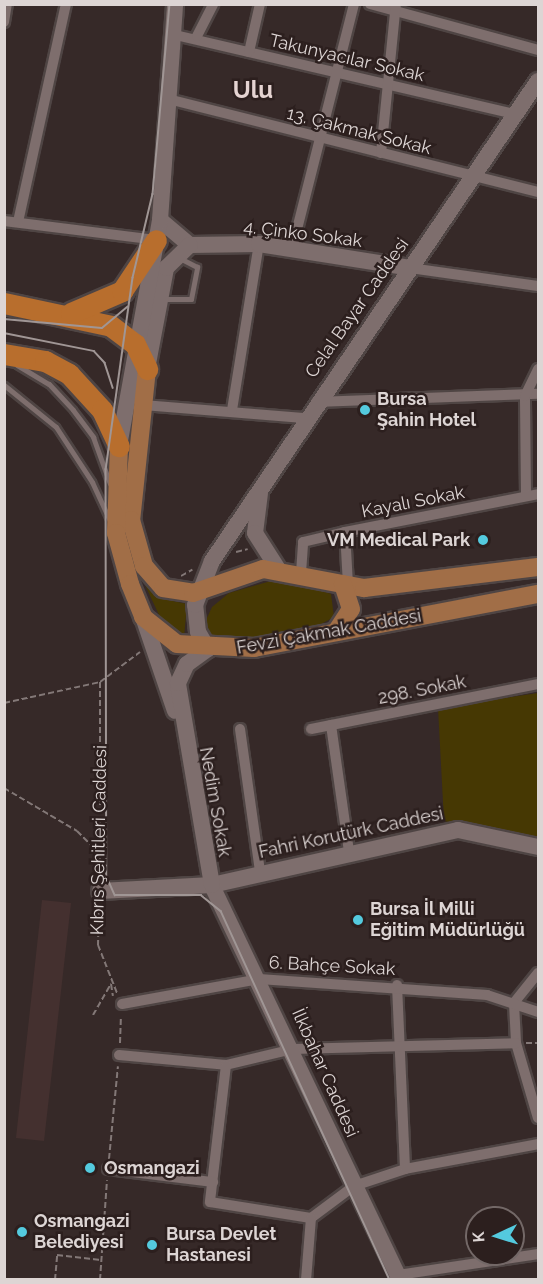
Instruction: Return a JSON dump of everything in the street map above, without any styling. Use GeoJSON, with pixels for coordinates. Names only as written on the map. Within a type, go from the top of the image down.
{"type":"FeatureCollection","features":[{"type":"Feature","properties":{"kind":"highway"},"geometry":{"type":"LineString","coordinates":[[62,314],[82,311],[122,291],[158,230]]}},
{"type":"Feature","properties":{"kind":"highway"},"geometry":{"type":"LineString","coordinates":[[4,303],[111,326],[135,344],[147,369]]}},
{"type":"Feature","properties":{"kind":"highway"},"geometry":{"type":"LineString","coordinates":[[4,354],[45,361],[69,374],[102,410],[120,446]]}},
{"type":"Feature","properties":{"kind":"main road"},"geometry":{"type":"LineString","coordinates":[[175,4],[158,230],[135,344],[120,446],[116,533],[148,635],[182,726]]}},
{"type":"Feature","properties":{"kind":"main road","name":"Celal Bayar Caddesi"},"geometry":{"type":"LineString","coordinates":[[208,649],[195,619],[196,592],[212,561],[316,402],[538,81]]}},
{"type":"Feature","properties":{"kind":"main road"},"geometry":{"type":"LineString","coordinates":[[158,230],[190,245]]}},
{"type":"Feature","properties":{"kind":"main road","name":"4. Çinko Sokak"},"geometry":{"type":"LineString","coordinates":[[190,245],[259,244],[410,268]]}},
{"type":"Feature","properties":{"kind":"main road"},"geometry":{"type":"LineString","coordinates":[[190,245],[174,256],[160,299],[147,369],[131,520],[137,551],[151,578],[163,588],[196,592],[248,570],[290,571],[364,588],[538,567]]}},
{"type":"Feature","properties":{"kind":"main road"},"geometry":{"type":"LineString","coordinates":[[265,478],[255,505],[255,533],[290,571]]}},
{"type":"Feature","properties":{"kind":"main road"},"geometry":{"type":"LineString","coordinates":[[336,632],[351,609],[345,584]]}},
{"type":"Feature","properties":{"kind":"main road","name":"Fevzi Çakmak Caddesi"},"geometry":{"type":"LineString","coordinates":[[143,617],[177,644],[208,649],[254,648],[538,594]]}},
{"type":"Feature","properties":{"kind":"main road"},"geometry":{"type":"LineString","coordinates":[[182,726],[178,683],[187,664],[208,649]]}},
{"type":"Feature","properties":{"kind":"main road","name":"Nedim Sokak"},"geometry":{"type":"LineString","coordinates":[[182,726],[212,885]]}},
{"type":"Feature","properties":{"kind":"main road","name":"Fahri Korutürk Caddesi"},"geometry":{"type":"LineString","coordinates":[[100,891],[212,885],[349,851],[458,830],[538,847]]}},
{"type":"Feature","properties":{"kind":"main road","name":"İlkbahar Caddesi"},"geometry":{"type":"LineString","coordinates":[[212,885],[260,979],[354,1186],[399,1277]]}},
{"type":"Feature","properties":{"kind":"street"},"geometry":{"type":"LineString","coordinates":[[4,22],[7,4]]}},
{"type":"Feature","properties":{"kind":"street"},"geometry":{"type":"LineString","coordinates":[[18,222],[66,4]]}},
{"type":"Feature","properties":{"kind":"street"},"geometry":{"type":"LineString","coordinates":[[197,36],[213,4]]}},
{"type":"Feature","properties":{"kind":"street"},"geometry":{"type":"LineString","coordinates":[[249,52],[260,4]]}},
{"type":"Feature","properties":{"kind":"street"},"geometry":{"type":"LineString","coordinates":[[292,249],[322,138],[354,4]]}},
{"type":"Feature","properties":{"kind":"street"},"geometry":{"type":"LineString","coordinates":[[370,4],[538,50]]}},
{"type":"Feature","properties":{"kind":"street"},"geometry":{"type":"LineString","coordinates":[[381,153],[394,9]]}},
{"type":"Feature","properties":{"kind":"street","name":"Takunyacılar Sokak"},"geometry":{"type":"LineString","coordinates":[[171,34],[197,36],[249,52],[515,114]]}},
{"type":"Feature","properties":{"kind":"street","name":"13. Çakmak Sokak"},"geometry":{"type":"LineString","coordinates":[[168,99],[538,192]]}},
{"type":"Feature","properties":{"kind":"street"},"geometry":{"type":"LineString","coordinates":[[4,221],[158,230]]}},
{"type":"Feature","properties":{"kind":"street"},"geometry":{"type":"LineString","coordinates":[[232,410],[259,244]]}},
{"type":"Feature","properties":{"kind":"street"},"geometry":{"type":"LineString","coordinates":[[410,268],[538,286]]}},
{"type":"Feature","properties":{"kind":"street"},"geometry":{"type":"LineString","coordinates":[[526,496],[525,396],[538,369]]}},
{"type":"Feature","properties":{"kind":"street"},"geometry":{"type":"LineString","coordinates":[[316,402],[538,394]]}},
{"type":"Feature","properties":{"kind":"street"},"geometry":{"type":"LineString","coordinates":[[143,405],[232,410],[306,418]]}},
{"type":"Feature","properties":{"kind":"street","name":"Kayalı Sokak"},"geometry":{"type":"LineString","coordinates":[[345,584],[345,532],[538,494]]}},
{"type":"Feature","properties":{"kind":"street"},"geometry":{"type":"LineString","coordinates":[[290,571],[303,542],[345,532]]}},
{"type":"Feature","properties":{"kind":"street","name":"298. Sokak"},"geometry":{"type":"LineString","coordinates":[[311,729],[538,684]]}},
{"type":"Feature","properties":{"kind":"street"},"geometry":{"type":"LineString","coordinates":[[331,726],[349,851]]}},
{"type":"Feature","properties":{"kind":"street"},"geometry":{"type":"LineString","coordinates":[[240,729],[260,872]]}},
{"type":"Feature","properties":{"kind":"street"},"geometry":{"type":"LineString","coordinates":[[538,973],[514,1003],[516,1043],[538,1118]]}},
{"type":"Feature","properties":{"kind":"street","name":"6. Bahçe Sokak"},"geometry":{"type":"LineString","coordinates":[[118,1005],[260,979],[397,985],[514,1003],[538,1012]]}},
{"type":"Feature","properties":{"kind":"street"},"geometry":{"type":"LineString","coordinates":[[397,985],[405,1169]]}},
{"type":"Feature","properties":{"kind":"street"},"geometry":{"type":"LineString","coordinates":[[119,1055],[226,1065],[293,1049],[398,1043],[516,1043]]}},
{"type":"Feature","properties":{"kind":"street"},"geometry":{"type":"LineString","coordinates":[[226,1065],[210,1202],[311,1218],[354,1186],[405,1169],[538,1144]]}},
{"type":"Feature","properties":{"kind":"street"},"geometry":{"type":"LineString","coordinates":[[108,1169],[213,1182]]}},
{"type":"Feature","properties":{"kind":"street"},"geometry":{"type":"LineString","coordinates":[[306,1280],[311,1218]]}},
{"type":"Feature","properties":{"kind":"street"},"geometry":{"type":"LineString","coordinates":[[399,1277],[538,1254]]}},
{"type":"Feature","properties":{"kind":"lane"},"geometry":{"type":"LineString","coordinates":[[160,299],[191,299],[197,267],[174,256]]}},
{"type":"Feature","properties":{"kind":"lane"},"geometry":{"type":"LineString","coordinates":[[4,360],[50,384],[73,410],[93,437],[117,510]]}},
{"type":"Feature","properties":{"kind":"lane"},"geometry":{"type":"LineString","coordinates":[[4,385],[56,427],[92,482],[116,533]]}},
{"type":"Feature","properties":{"kind":"path"},"geometry":{"type":"LineString","coordinates":[[4,703],[100,682],[126,666],[148,635]]}},
{"type":"Feature","properties":{"kind":"path","name":"Kıbrıs Şehitleri Caddesi"},"geometry":{"type":"LineString","coordinates":[[100,682],[101,855],[98,945],[118,1005]]}},
{"type":"Feature","properties":{"kind":"path"},"geometry":{"type":"LineString","coordinates":[[4,788],[77,831],[101,855]]}},
{"type":"Feature","properties":{"kind":"path"},"geometry":{"type":"LineString","coordinates":[[100,1280],[119,1055],[118,1005],[111,984]]}},
{"type":"Feature","properties":{"kind":"path"},"geometry":{"type":"LineString","coordinates":[[93,1015],[111,984]]}},
{"type":"Feature","properties":{"kind":"path"},"geometry":{"type":"LineString","coordinates":[[55,1280],[57,1255],[101,1260]]}},
{"type":"Feature","properties":{"kind":"shaded area"},"geometry":{"type":"Polygon","coordinates":[[[271,581],[292,581],[331,594],[334,617],[314,628],[250,643],[210,640],[206,620],[212,607],[229,593],[271,581]]]}},
{"type":"Feature","properties":{"kind":"shaded area"},"geometry":{"type":"Polygon","coordinates":[[[145,585],[163,599],[187,604],[184,638],[160,617],[145,585]]]}},
{"type":"Feature","properties":{"kind":"shaded area"},"geometry":{"type":"Polygon","coordinates":[[[538,693],[538,842],[444,821],[438,708],[538,693]]]}},
{"type":"Feature","properties":{"kind":"shaded area"},"geometry":{"type":"Polygon","coordinates":[[[42,900],[71,903],[44,1141],[16,1138],[42,900]]]}},
{"type":"Feature","properties":{"kind":"tram line"},"geometry":{"type":"LineString","coordinates":[[170,4],[153,194],[133,278],[106,469],[107,877],[115,895],[201,895],[221,911],[390,1280]]}},
{"type":"Feature","properties":{"kind":"tram line"},"geometry":{"type":"LineString","coordinates":[[4,319],[102,328],[127,307]]}},
{"type":"Feature","properties":{"kind":"tram line"},"geometry":{"type":"LineString","coordinates":[[4,333],[94,351],[105,363],[113,388]]}},
{"type":"Feature","properties":{"kind":"place","name":"Bursa Şahin Hotel"},"geometry":{"type":"Point","coordinates":[365,410]}},
{"type":"Feature","properties":{"kind":"place","name":"VM Medical Park"},"geometry":{"type":"Point","coordinates":[483,540]}},
{"type":"Feature","properties":{"kind":"place","name":"Bursa İl Milli Eğitim Müdürlüğü"},"geometry":{"type":"Point","coordinates":[358,920]}},
{"type":"Feature","properties":{"kind":"place","name":"Osmangazi"},"geometry":{"type":"Point","coordinates":[90,1168]}},
{"type":"Feature","properties":{"kind":"place","name":"Osmangazi Belediyesi"},"geometry":{"type":"Point","coordinates":[22,1232]}},
{"type":"Feature","properties":{"kind":"place","name":"Bursa Devlet Hastanesi"},"geometry":{"type":"Point","coordinates":[152,1245]}},
{"type":"Feature","properties":{"kind":"district","name":"Ulu"},"geometry":{"type":"Point","coordinates":[253,90]}}]}
